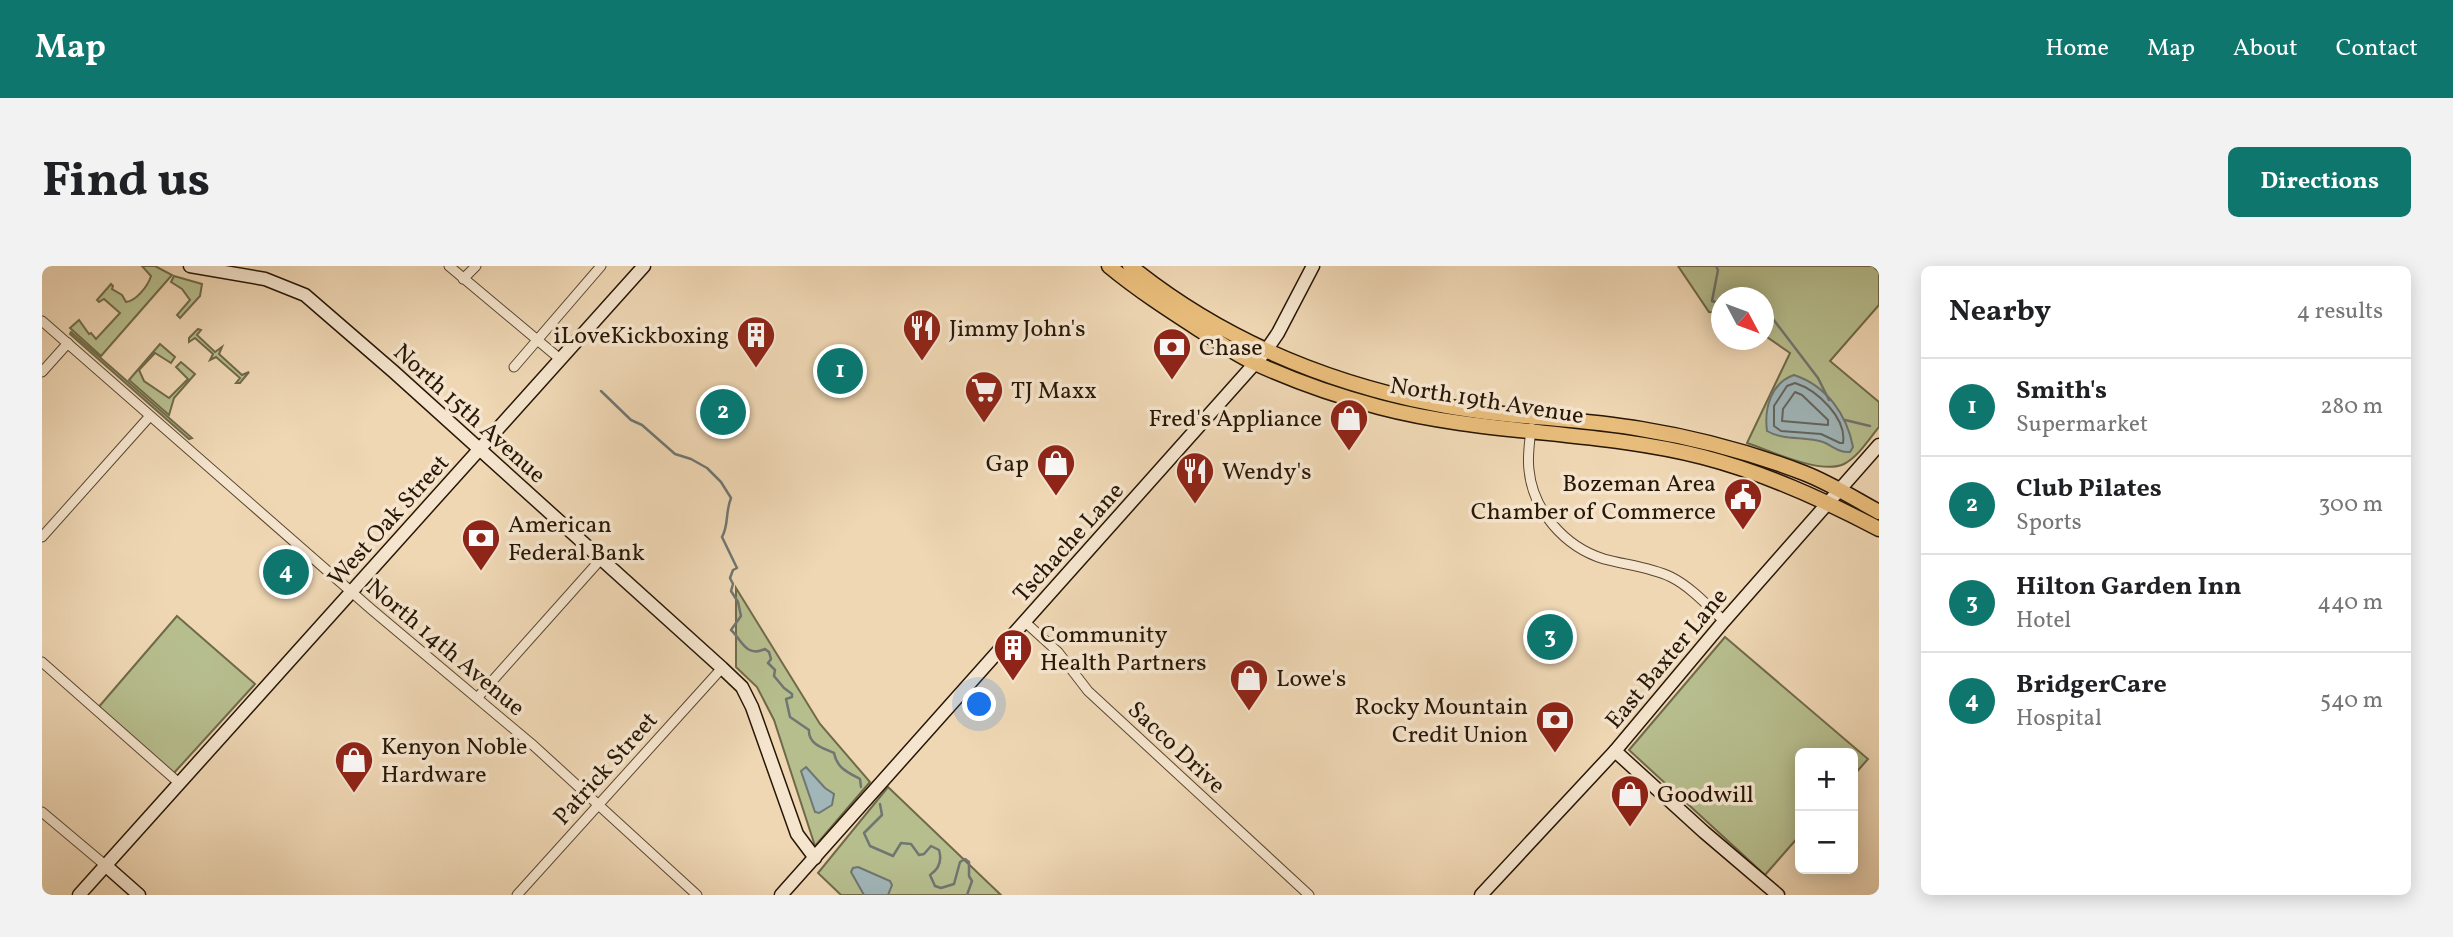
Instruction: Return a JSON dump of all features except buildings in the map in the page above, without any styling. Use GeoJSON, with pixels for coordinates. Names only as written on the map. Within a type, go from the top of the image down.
{"type":"FeatureCollection","features":[{"type":"Feature","properties":{"kind":"main road","name":"North 19th Avenue"},"geometry":{"type":"LineString","coordinates":[[1109,266],[1172,312],[1255,363],[1305,384],[1380,407],[1439,419],[1627,443],[1702,456],[1765,475],[1828,502],[1879,529]]}},
{"type":"Feature","properties":{"kind":"main road","name":"North 19th Avenue"},"geometry":{"type":"LineString","coordinates":[[1130,266],[1180,303],[1265,352],[1311,371],[1384,393],[1439,405],[1640,429],[1700,441],[1806,474],[1879,512]]}},
{"type":"Feature","properties":{"kind":"street","name":"North 15th Avenue"},"geometry":{"type":"LineString","coordinates":[[190,266],[265,279],[305,295],[722,668],[742,687],[752,707],[797,834],[814,858]]}},
{"type":"Feature","properties":{"kind":"street"},"geometry":{"type":"LineString","coordinates":[[449,266],[560,359]]}},
{"type":"Feature","properties":{"kind":"street"},"geometry":{"type":"LineString","coordinates":[[463,279],[476,266]]}},
{"type":"Feature","properties":{"kind":"street"},"geometry":{"type":"LineString","coordinates":[[514,367],[601,266]]}},
{"type":"Feature","properties":{"kind":"street","name":"West Oak Street"},"geometry":{"type":"LineString","coordinates":[[79,895],[644,266]]}},
{"type":"Feature","properties":{"kind":"street","name":"Tschache Lane"},"geometry":{"type":"LineString","coordinates":[[781,895],[1265,352],[1278,333],[1312,266]]}},
{"type":"Feature","properties":{"kind":"street","name":"North 14th Avenue"},"geometry":{"type":"LineString","coordinates":[[42,321],[352,592],[478,698],[697,895]]}},
{"type":"Feature","properties":{"kind":"street"},"geometry":{"type":"LineString","coordinates":[[42,372],[68,343]]}},
{"type":"Feature","properties":{"kind":"street"},"geometry":{"type":"LineString","coordinates":[[1532,415],[1528,460],[1531,482],[1540,507],[1557,531],[1579,549],[1592,555],[1673,578],[1724,621]]}},
{"type":"Feature","properties":{"kind":"street"},"geometry":{"type":"LineString","coordinates":[[42,537],[150,416]]}},
{"type":"Feature","properties":{"kind":"street","name":"East Baxter Lane"},"geometry":{"type":"LineString","coordinates":[[1481,895],[1615,751],[1724,621],[1879,445]]}},
{"type":"Feature","properties":{"kind":"street"},"geometry":{"type":"LineString","coordinates":[[478,698],[601,559]]}},
{"type":"Feature","properties":{"kind":"street","name":"Sacco Drive"},"geometry":{"type":"LineString","coordinates":[[1025,622],[1058,652],[1088,691],[1309,895]]}},
{"type":"Feature","properties":{"kind":"street"},"geometry":{"type":"LineString","coordinates":[[42,662],[179,783]]}},
{"type":"Feature","properties":{"kind":"street","name":"Patrick Street"},"geometry":{"type":"LineString","coordinates":[[517,895],[722,668]]}},
{"type":"Feature","properties":{"kind":"street"},"geometry":{"type":"LineString","coordinates":[[1615,751],[1704,832],[1779,895]]}},
{"type":"Feature","properties":{"kind":"street"},"geometry":{"type":"LineString","coordinates":[[42,812],[139,895]]}},
{"type":"Feature","properties":{"kind":"green space"},"geometry":{"type":"Polygon","coordinates":[[[142,266],[155,266],[172,275],[101,356],[70,328],[79,320],[96,339],[120,313],[104,299],[99,302],[97,300],[111,284],[112,289],[122,295],[126,302],[138,296],[151,276],[142,266]]]}},
{"type":"Feature","properties":{"kind":"green space"},"geometry":{"type":"Polygon","coordinates":[[[1678,266],[1873,266],[1879,272],[1879,305],[1830,361],[1879,402],[1879,427],[1854,457],[1834,467],[1796,461],[1747,443],[1790,353],[1774,342],[1774,287],[1711,287],[1709,312],[1678,266]]]}},
{"type":"Feature","properties":{"kind":"green space"},"geometry":{"type":"Polygon","coordinates":[[[174,276],[202,284],[200,296],[180,318],[177,315],[190,300],[182,289],[171,282],[174,276]]]}},
{"type":"Feature","properties":{"kind":"green space"},"geometry":{"type":"Polygon","coordinates":[[[198,329],[201,330],[197,335],[215,352],[222,347],[219,354],[242,375],[249,372],[240,383],[236,383],[240,378],[216,357],[210,360],[213,354],[195,338],[189,342],[189,338],[198,329]]]}},
{"type":"Feature","properties":{"kind":"green space"},"geometry":{"type":"Polygon","coordinates":[[[71,332],[192,438],[189,439],[70,334],[71,332]]]}},
{"type":"Feature","properties":{"kind":"green space"},"geometry":{"type":"Polygon","coordinates":[[[160,344],[175,357],[171,363],[155,353],[139,370],[144,381],[169,398],[188,379],[176,367],[181,362],[195,374],[174,398],[169,415],[129,380],[160,344]]]}},
{"type":"Feature","properties":{"kind":"green space"},"geometry":{"type":"Polygon","coordinates":[[[736,588],[820,724],[870,782],[815,846],[774,720],[757,687],[736,667],[736,588]]]}},
{"type":"Feature","properties":{"kind":"green space"},"geometry":{"type":"Polygon","coordinates":[[[177,616],[255,684],[173,774],[97,709],[177,616]]]}},
{"type":"Feature","properties":{"kind":"green space"},"geometry":{"type":"Polygon","coordinates":[[[1725,637],[1855,748],[1795,748],[1795,841],[1765,875],[1629,750],[1725,637]]]}},
{"type":"Feature","properties":{"kind":"green space"},"geometry":{"type":"Polygon","coordinates":[[[1858,750],[1868,759],[1858,770],[1858,750]]]}},
{"type":"Feature","properties":{"kind":"green space"},"geometry":{"type":"Polygon","coordinates":[[[888,787],[1001,895],[841,895],[818,873],[888,787]]]}},
{"type":"Feature","properties":{"kind":"water"},"geometry":{"type":"Polygon","coordinates":[[[1794,375],[1816,386],[1834,403],[1850,435],[1853,447],[1850,452],[1823,442],[1780,436],[1767,431],[1771,397],[1780,384],[1794,375]]]}},
{"type":"Feature","properties":{"kind":"water"},"geometry":{"type":"Polygon","coordinates":[[[806,767],[834,794],[832,805],[819,813],[815,812],[801,771],[806,767]]]}},
{"type":"Feature","properties":{"kind":"water"},"geometry":{"type":"Polygon","coordinates":[[[858,867],[890,881],[892,885],[888,895],[864,895],[851,872],[858,867]]]}},
{"type":"Feature","properties":{"kind":"waterway"},"geometry":{"type":"LineString","coordinates":[[1715,287],[1718,270],[1716,266]]}},
{"type":"Feature","properties":{"kind":"waterway"},"geometry":{"type":"LineString","coordinates":[[1774,320],[1818,378],[1829,400]]}},
{"type":"Feature","properties":{"kind":"waterway"},"geometry":{"type":"LineString","coordinates":[[601,391],[631,420],[642,425],[675,454],[707,468],[721,482],[731,498],[722,537],[737,568],[733,570],[730,578],[733,584],[731,591],[738,602],[741,616],[731,630],[749,650],[765,649],[769,652],[771,659],[768,663],[775,670],[774,676],[792,694],[792,697],[786,699],[790,717],[809,730],[814,742],[834,753],[840,766],[860,779],[861,787]]}},
{"type":"Feature","properties":{"kind":"waterway"},"geometry":{"type":"LineString","coordinates":[[1845,420],[1870,426]]}},
{"type":"Feature","properties":{"kind":"waterway"},"geometry":{"type":"LineString","coordinates":[[880,804],[882,815],[864,833],[870,846],[893,856],[901,843],[911,844],[919,855],[924,854],[931,846],[939,850],[939,864],[930,875],[935,886],[941,888],[954,884],[960,862],[965,859],[969,862],[969,876],[972,881],[967,895]]}},
{"type":"Feature","properties":{"kind":"place","name":"Jimmy John's"},"geometry":{"type":"Point","coordinates":[922,362]}},
{"type":"Feature","properties":{"kind":"place","name":"iLoveKickboxing"},"geometry":{"type":"Point","coordinates":[756,369]}},
{"type":"Feature","properties":{"kind":"place","name":"Smith's"},"geometry":{"type":"Point","coordinates":[840,371]}},
{"type":"Feature","properties":{"kind":"place","name":"Chase"},"geometry":{"type":"Point","coordinates":[1172,381]}},
{"type":"Feature","properties":{"kind":"place","name":"Club Pilates"},"geometry":{"type":"Point","coordinates":[723,412]}},
{"type":"Feature","properties":{"kind":"place","name":"TJ Maxx"},"geometry":{"type":"Point","coordinates":[984,424]}},
{"type":"Feature","properties":{"kind":"place","name":"Fred's Appliance"},"geometry":{"type":"Point","coordinates":[1349,452]}},
{"type":"Feature","properties":{"kind":"place","name":"Gap"},"geometry":{"type":"Point","coordinates":[1056,497]}},
{"type":"Feature","properties":{"kind":"place","name":"Wendy's"},"geometry":{"type":"Point","coordinates":[1195,505]}},
{"type":"Feature","properties":{"kind":"place","name":"Bozeman Area Chamber of Commerce"},"geometry":{"type":"Point","coordinates":[1743,531]}},
{"type":"Feature","properties":{"kind":"place","name":"BridgerCare"},"geometry":{"type":"Point","coordinates":[286,572]}},
{"type":"Feature","properties":{"kind":"place","name":"American Federal Bank"},"geometry":{"type":"Point","coordinates":[481,572]}},
{"type":"Feature","properties":{"kind":"place","name":"Hilton Garden Inn"},"geometry":{"type":"Point","coordinates":[1550,637]}},
{"type":"Feature","properties":{"kind":"place","name":"Community Health Partners"},"geometry":{"type":"Point","coordinates":[1013,682]}},
{"type":"Feature","properties":{"kind":"place","name":"Lowe's"},"geometry":{"type":"Point","coordinates":[1249,712]}},
{"type":"Feature","properties":{"kind":"place","name":"Rocky Mountain Credit Union"},"geometry":{"type":"Point","coordinates":[1555,754]}},
{"type":"Feature","properties":{"kind":"place","name":"Kenyon Noble Hardware"},"geometry":{"type":"Point","coordinates":[354,794]}},
{"type":"Feature","properties":{"kind":"place","name":"Goodwill"},"geometry":{"type":"Point","coordinates":[1630,828]}}]}
